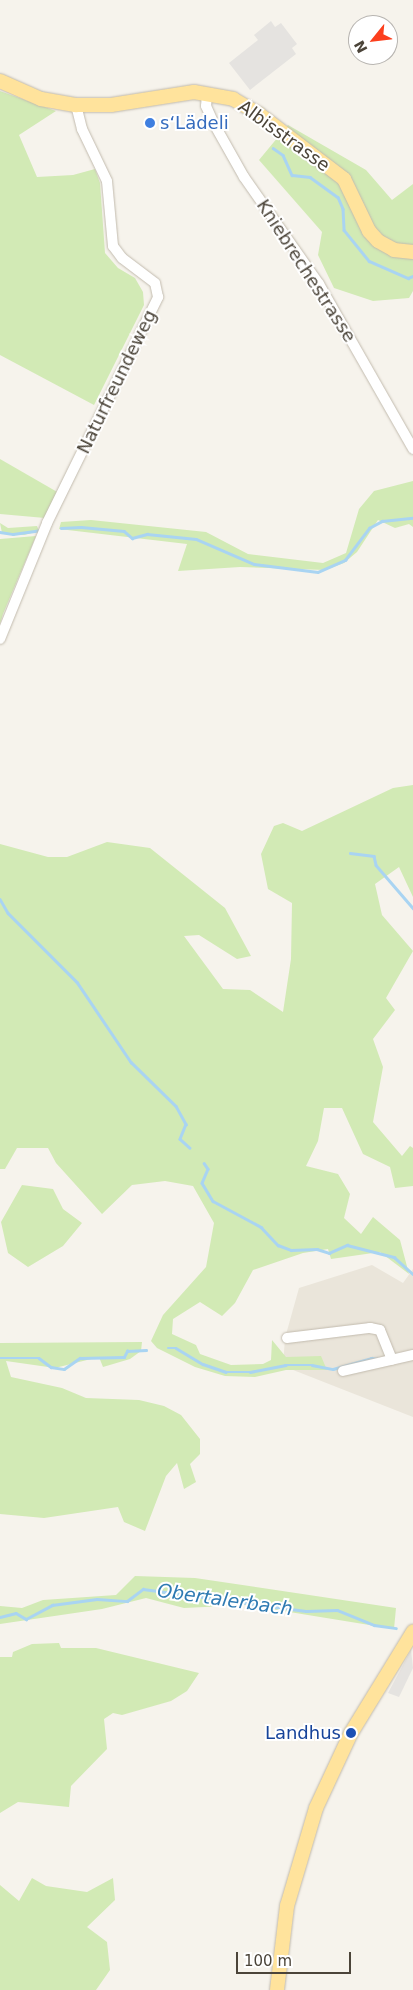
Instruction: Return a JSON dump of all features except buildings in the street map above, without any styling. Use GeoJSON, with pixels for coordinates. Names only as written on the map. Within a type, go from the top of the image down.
{"type":"FeatureCollection","features":[{"type":"Feature","properties":{"kind":"main road","name":"Albisstrasse"},"geometry":{"type":"LineString","coordinates":[[0,81],[41,99],[76,105],[111,105],[183,93],[207,93],[248,107],[337,173],[350,187],[372,236],[394,250],[413,252]]}},
{"type":"Feature","properties":{"kind":"main road"},"geometry":{"type":"LineString","coordinates":[[277,1990],[287,1906],[316,1808],[351,1733],[413,1632]]}},
{"type":"Feature","properties":{"kind":"street","name":"Kniebrechestrasse"},"geometry":{"type":"LineString","coordinates":[[207,93],[206,106],[213,122],[244,177],[319,284],[413,448]]}},
{"type":"Feature","properties":{"kind":"street","name":"Naturfreundeweg"},"geometry":{"type":"LineString","coordinates":[[0,639],[47,522],[158,297],[154,283],[122,258],[113,246],[107,182],[82,129],[76,105]]}},
{"type":"Feature","properties":{"kind":"street"},"geometry":{"type":"LineString","coordinates":[[286,1338],[370,1328],[380,1330],[392,1360]]}},
{"type":"Feature","properties":{"kind":"street"},"geometry":{"type":"LineString","coordinates":[[343,1371],[413,1355]]}},
{"type":"Feature","properties":{"kind":"shaded area"},"geometry":{"type":"Polygon","coordinates":[[[271,21],[275,27],[281,23],[297,44],[292,48],[296,54],[250,90],[229,63],[258,40],[254,35],[271,21]]]}},
{"type":"Feature","properties":{"kind":"shaded area"},"geometry":{"type":"Polygon","coordinates":[[[372,1265],[403,1283],[413,1269],[413,1417],[283,1366],[285,1338],[299,1288],[372,1265]]]}},
{"type":"Feature","properties":{"kind":"shaded area"},"geometry":{"type":"Polygon","coordinates":[[[411,1650],[413,1668],[399,1697],[388,1693],[411,1650]]]}},
{"type":"Feature","properties":{"kind":"green space"},"geometry":{"type":"Polygon","coordinates":[[[0,91],[56,111],[19,135],[37,177],[73,175],[95,169],[100,183],[105,253],[118,268],[135,278],[143,292],[144,305],[94,405],[0,355],[0,91]]]}},
{"type":"Feature","properties":{"kind":"green space"},"geometry":{"type":"Polygon","coordinates":[[[288,125],[366,170],[392,200],[413,184],[413,291],[409,298],[373,301],[334,288],[318,255],[322,232],[259,160],[288,125]]]}},
{"type":"Feature","properties":{"kind":"green space"},"geometry":{"type":"Polygon","coordinates":[[[0,459],[59,493],[45,518],[0,514],[0,459]]]}},
{"type":"Feature","properties":{"kind":"green space"},"geometry":{"type":"Polygon","coordinates":[[[413,481],[413,527],[409,524],[395,528],[378,520],[357,552],[344,563],[325,570],[240,567],[178,571],[187,544],[59,529],[61,522],[91,520],[206,532],[248,554],[323,563],[346,553],[359,509],[374,491],[413,481]]]}},
{"type":"Feature","properties":{"kind":"green space"},"geometry":{"type":"Polygon","coordinates":[[[0,523],[8,528],[37,526],[39,531],[24,535],[2,533],[0,523]]]}},
{"type":"Feature","properties":{"kind":"green space"},"geometry":{"type":"Polygon","coordinates":[[[36,536],[3,614],[0,624],[0,539],[36,536]]]}},
{"type":"Feature","properties":{"kind":"green space"},"geometry":{"type":"Polygon","coordinates":[[[413,785],[413,897],[399,867],[375,884],[382,915],[413,951],[386,998],[395,1010],[373,1039],[383,1067],[373,1122],[402,1156],[410,1146],[413,1148],[413,1186],[395,1188],[390,1167],[363,1154],[342,1108],[324,1108],[318,1141],[306,1166],[338,1174],[350,1194],[344,1218],[361,1234],[373,1217],[400,1240],[409,1274],[380,1252],[331,1259],[328,1249],[303,1253],[253,1270],[235,1303],[222,1316],[200,1302],[173,1319],[172,1334],[196,1345],[200,1354],[231,1365],[263,1364],[271,1360],[272,1340],[286,1357],[321,1356],[327,1370],[286,1370],[255,1377],[225,1376],[195,1367],[157,1348],[151,1341],[163,1315],[206,1267],[214,1223],[193,1186],[165,1181],[132,1185],[102,1214],[56,1163],[48,1148],[17,1148],[5,1169],[0,1169],[0,844],[48,857],[67,857],[107,842],[150,848],[225,908],[251,956],[237,959],[199,935],[184,936],[223,989],[250,990],[283,1012],[291,959],[292,903],[268,889],[261,854],[274,826],[283,823],[302,831],[393,788],[413,785]]]}},
{"type":"Feature","properties":{"kind":"green space"},"geometry":{"type":"Polygon","coordinates":[[[22,1185],[53,1189],[63,1209],[82,1223],[63,1246],[28,1267],[8,1253],[1,1222],[22,1185]]]}},
{"type":"Feature","properties":{"kind":"green space"},"geometry":{"type":"Polygon","coordinates":[[[142,1342],[141,1351],[130,1359],[103,1367],[99,1357],[55,1368],[6,1361],[11,1377],[62,1388],[86,1398],[139,1400],[164,1406],[181,1415],[200,1439],[200,1454],[190,1464],[196,1482],[184,1489],[177,1463],[166,1476],[145,1531],[124,1522],[118,1507],[44,1518],[0,1514],[0,1343],[142,1342]]]}},
{"type":"Feature","properties":{"kind":"green space"},"geometry":{"type":"Polygon","coordinates":[[[135,1576],[195,1578],[396,1608],[394,1629],[247,1605],[184,1608],[146,1598],[102,1609],[0,1624],[0,1606],[22,1608],[43,1600],[116,1595],[135,1576]]]}},
{"type":"Feature","properties":{"kind":"green space"},"geometry":{"type":"Polygon","coordinates":[[[59,1643],[61,1648],[96,1648],[199,1673],[187,1691],[171,1701],[122,1715],[113,1713],[104,1719],[107,1749],[71,1786],[69,1807],[18,1802],[0,1813],[0,1657],[12,1657],[13,1652],[32,1644],[59,1643]]]}},
{"type":"Feature","properties":{"kind":"green space"},"geometry":{"type":"Polygon","coordinates":[[[32,1878],[46,1886],[87,1892],[113,1878],[115,1900],[87,1927],[107,1942],[110,1970],[96,1990],[0,1990],[0,1885],[19,1901],[32,1878]]]}},
{"type":"Feature","properties":{"kind":"waterway"},"geometry":{"type":"LineString","coordinates":[[273,148],[283,155],[292,175],[310,177],[338,197],[343,209],[344,230],[369,261],[408,278],[413,276]]}},
{"type":"Feature","properties":{"kind":"waterway"},"geometry":{"type":"LineString","coordinates":[[61,528],[81,527],[124,531],[132,538],[147,534],[196,539],[254,564],[318,572],[345,560],[369,528],[382,521],[413,518]]}},
{"type":"Feature","properties":{"kind":"waterway"},"geometry":{"type":"LineString","coordinates":[[0,532],[13,534],[40,530]]}},
{"type":"Feature","properties":{"kind":"waterway"},"geometry":{"type":"LineString","coordinates":[[350,853],[374,856],[376,865],[413,908]]}},
{"type":"Feature","properties":{"kind":"waterway"},"geometry":{"type":"LineString","coordinates":[[0,899],[8,913],[77,982],[131,1062],[176,1106],[186,1124],[180,1139],[190,1148]]}},
{"type":"Feature","properties":{"kind":"waterway"},"geometry":{"type":"LineString","coordinates":[[204,1163],[208,1169],[202,1183],[213,1201],[261,1227],[278,1245],[291,1250],[317,1249],[329,1253],[347,1245],[394,1257],[413,1274]]}},
{"type":"Feature","properties":{"kind":"waterway"},"geometry":{"type":"LineString","coordinates":[[168,1348],[176,1348],[203,1364],[226,1372],[250,1372],[285,1365],[312,1365],[333,1369],[371,1358],[379,1359]]}},
{"type":"Feature","properties":{"kind":"waterway"},"geometry":{"type":"LineString","coordinates":[[0,1358],[39,1358],[51,1367],[64,1369],[80,1358],[124,1357],[127,1351],[146,1350]]}},
{"type":"Feature","properties":{"kind":"waterway","name":"Obertalerbach"},"geometry":{"type":"LineString","coordinates":[[0,1617],[16,1613],[26,1619],[52,1605],[97,1599],[127,1601],[143,1589],[306,1611],[337,1610],[374,1625],[396,1628]]}},
{"type":"Feature","properties":{"kind":"place","name":"s‘Lädeli"},"geometry":{"type":"Point","coordinates":[150,123]}},
{"type":"Feature","properties":{"kind":"place","name":"Landhus"},"geometry":{"type":"Point","coordinates":[351,1733]}}]}
